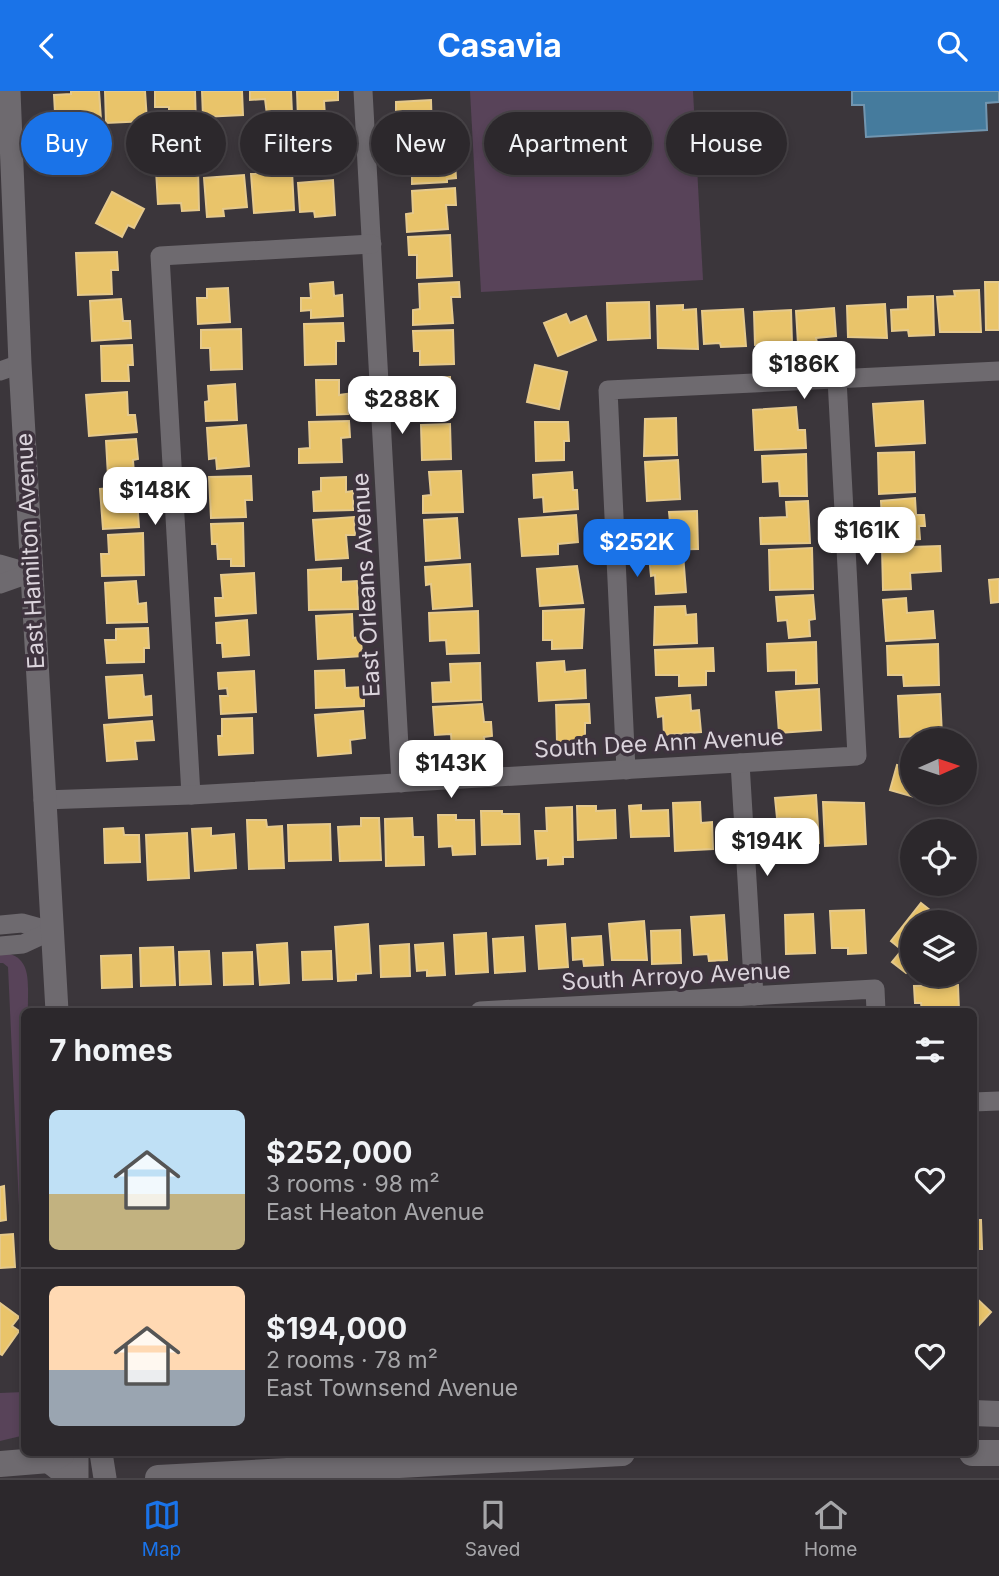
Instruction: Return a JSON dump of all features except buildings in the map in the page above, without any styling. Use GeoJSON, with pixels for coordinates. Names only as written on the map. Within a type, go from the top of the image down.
{"type":"FeatureCollection","features":[{"type":"Feature","properties":{"kind":"main road"},"geometry":{"type":"LineString","coordinates":[[977,1413],[999,1414]]}},
{"type":"Feature","properties":{"kind":"main road"},"geometry":{"type":"LineString","coordinates":[[977,1453],[999,1453]]}},
{"type":"Feature","properties":{"kind":"main road"},"geometry":{"type":"LineString","coordinates":[[0,1464],[55,1456],[75,1478]]}},
{"type":"Feature","properties":{"kind":"main road"},"geometry":{"type":"LineString","coordinates":[[158,1478],[566,1456]]}},
{"type":"Feature","properties":{"kind":"street","name":"East Hamilton Avenue"},"geometry":{"type":"LineString","coordinates":[[9,91],[7,364],[31,573],[57,1008]]}},
{"type":"Feature","properties":{"kind":"street","name":"East Orleans Avenue"},"geometry":{"type":"LineString","coordinates":[[363,91],[401,783]]}},
{"type":"Feature","properties":{"kind":"street"},"geometry":{"type":"LineString","coordinates":[[191,795],[160,256],[372,244]]}},
{"type":"Feature","properties":{"kind":"street"},"geometry":{"type":"LineString","coordinates":[[626,770],[608,390],[999,370]]}},
{"type":"Feature","properties":{"kind":"street","name":"South Dee Ann Avenue"},"geometry":{"type":"LineString","coordinates":[[43,800],[191,795],[857,756],[837,379]]}},
{"type":"Feature","properties":{"kind":"street"},"geometry":{"type":"LineString","coordinates":[[0,563],[31,573]]}},
{"type":"Feature","properties":{"kind":"street"},"geometry":{"type":"LineString","coordinates":[[0,584],[31,573]]}},
{"type":"Feature","properties":{"kind":"street"},"geometry":{"type":"LineString","coordinates":[[740,763],[754,996]]}},
{"type":"Feature","properties":{"kind":"street"},"geometry":{"type":"LineString","coordinates":[[0,925],[22,923],[51,931]]}},
{"type":"Feature","properties":{"kind":"street"},"geometry":{"type":"LineString","coordinates":[[0,946],[23,944],[51,931]]}},
{"type":"Feature","properties":{"kind":"street","name":"South Arroyo Avenue"},"geometry":{"type":"LineString","coordinates":[[586,1008],[656,1006],[754,996],[875,989],[876,1008]]}},
{"type":"Feature","properties":{"kind":"street"},"geometry":{"type":"LineString","coordinates":[[977,1102],[999,1101]]}},
{"type":"Feature","properties":{"kind":"street"},"geometry":{"type":"LineString","coordinates":[[75,1478],[77,1456]]}},
{"type":"Feature","properties":{"kind":"street"},"geometry":{"type":"LineString","coordinates":[[101,1456],[104,1478]]}},
{"type":"Feature","properties":{"kind":"shaded area"},"geometry":{"type":"Polygon","coordinates":[[[470,91],[693,91],[694,112],[666,112],[666,175],[697,175],[703,280],[481,292],[470,91]]]}},
{"type":"Feature","properties":{"kind":"shaded area"},"geometry":{"type":"Polygon","coordinates":[[[0,954],[15,956],[21,961],[28,984],[28,1008],[21,1008],[21,1250],[8,967],[0,963],[0,954]]]}},
{"type":"Feature","properties":{"kind":"shaded area"},"geometry":{"type":"Polygon","coordinates":[[[21,1392],[21,1436],[0,1441],[0,1393],[21,1392]]]}}]}
